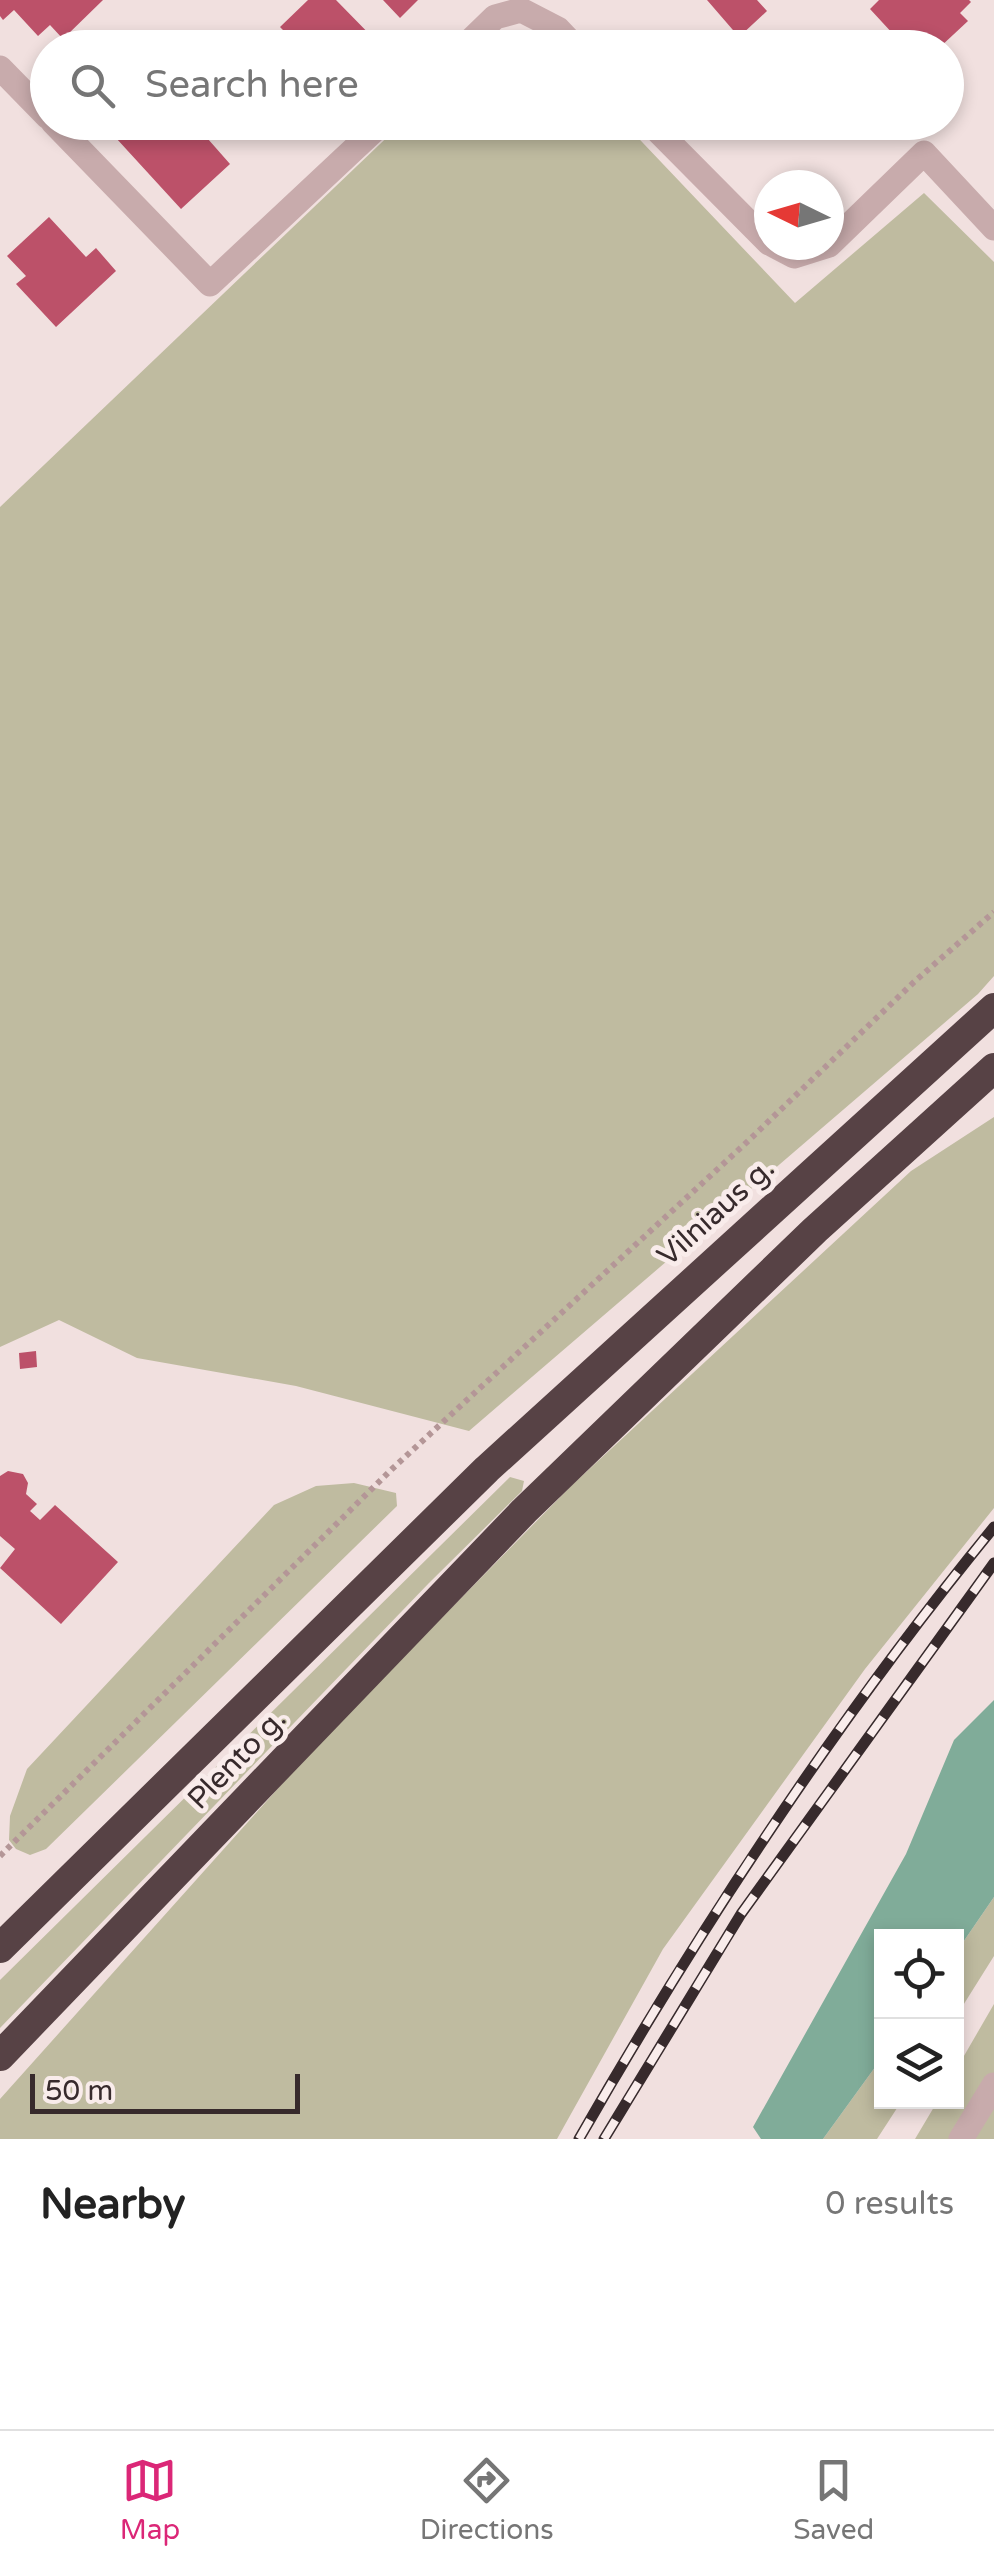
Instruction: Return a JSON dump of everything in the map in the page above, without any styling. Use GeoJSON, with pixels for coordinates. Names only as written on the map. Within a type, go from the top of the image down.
{"type":"FeatureCollection","features":[{"type":"Feature","properties":{"kind":"highway","name":"Vilniaus g."},"geometry":{"type":"LineString","coordinates":[[487,1468],[994,1008]]}},
{"type":"Feature","properties":{"kind":"highway","name":"Plento g."},"geometry":{"type":"LineString","coordinates":[[0,2056],[524,1510],[815,1230],[994,1068]]}},
{"type":"Feature","properties":{"kind":"highway","name":"Plento g."},"geometry":{"type":"LineString","coordinates":[[0,1948],[487,1468]]}},
{"type":"Feature","properties":{"kind":"street"},"geometry":{"type":"LineString","coordinates":[[482,30],[496,17],[521,10],[559,30]]}},
{"type":"Feature","properties":{"kind":"street"},"geometry":{"type":"LineString","coordinates":[[0,68],[30,99]]}},
{"type":"Feature","properties":{"kind":"street"},"geometry":{"type":"LineString","coordinates":[[70,140],[210,284],[364,140]]}},
{"type":"Feature","properties":{"kind":"street"},"geometry":{"type":"LineString","coordinates":[[667,140],[754,227]]}},
{"type":"Feature","properties":{"kind":"street"},"geometry":{"type":"LineString","coordinates":[[844,231],[924,154],[994,228]]}},
{"type":"Feature","properties":{"kind":"street"},"geometry":{"type":"LineString","coordinates":[[961,2139],[994,2086]]}},
{"type":"Feature","properties":{"kind":"path"},"geometry":{"type":"LineString","coordinates":[[0,1856],[392,1469],[994,912]]}},
{"type":"Feature","properties":{"kind":"shaded area"},"geometry":{"type":"Polygon","coordinates":[[[384,140],[640,140],[795,303],[924,193],[994,262],[994,976],[978,994],[469,1431],[296,1386],[137,1358],[59,1320],[0,1347],[0,507],[384,140]]]}},
{"type":"Feature","properties":{"kind":"shaded area"},"geometry":{"type":"Polygon","coordinates":[[[994,1117],[994,1508],[865,1669],[663,1949],[557,2139],[0,2139],[0,2099],[315,1747],[571,1486],[911,1171],[994,1117]]]}},
{"type":"Feature","properties":{"kind":"shaded area"},"geometry":{"type":"Polygon","coordinates":[[[510,1477],[524,1481],[522,1491],[0,2028],[0,1980],[510,1477]]]}},
{"type":"Feature","properties":{"kind":"shaded area"},"geometry":{"type":"Polygon","coordinates":[[[354,1483],[396,1493],[397,1506],[46,1849],[30,1855],[16,1849],[9,1840],[10,1816],[27,1769],[274,1505],[316,1486],[354,1483]]]}},
{"type":"Feature","properties":{"kind":"shaded area"},"geometry":{"type":"Polygon","coordinates":[[[994,1700],[994,1897],[964,1941],[964,1929],[874,1929],[874,2069],[823,2139],[761,2139],[753,2127],[906,1854],[954,1740],[994,1700]]]}},
{"type":"Feature","properties":{"kind":"shaded area"},"geometry":{"type":"Polygon","coordinates":[[[994,1897],[994,1956],[964,2004],[964,1941],[994,1897]]]}},
{"type":"Feature","properties":{"kind":"shaded area"},"geometry":{"type":"Polygon","coordinates":[[[994,2004],[994,2139],[915,2139],[933,2109],[964,2109],[964,2056],[994,2004]]]}},
{"type":"Feature","properties":{"kind":"shaded area"},"geometry":{"type":"Polygon","coordinates":[[[874,2069],[874,2109],[896,2109],[877,2139],[823,2139],[874,2069]]]}},
{"type":"Feature","properties":{"kind":"building"},"geometry":{"type":"Polygon","coordinates":[[[0,0],[103,0],[72,30],[55,30],[50,25],[45,30],[32,30],[14,10],[3,20],[0,0]]]}},
{"type":"Feature","properties":{"kind":"building"},"geometry":{"type":"Polygon","coordinates":[[[308,0],[336,0],[365,30],[283,30],[280,27],[308,0]]]}},
{"type":"Feature","properties":{"kind":"building"},"geometry":{"type":"Polygon","coordinates":[[[383,0],[418,0],[400,18],[383,0]]]}},
{"type":"Feature","properties":{"kind":"building"},"geometry":{"type":"Polygon","coordinates":[[[707,0],[757,0],[767,11],[747,30],[733,30],[707,0]]]}},
{"type":"Feature","properties":{"kind":"building"},"geometry":{"type":"Polygon","coordinates":[[[879,0],[971,2],[960,13],[968,21],[958,30],[889,30],[870,9],[879,0]]]}},
{"type":"Feature","properties":{"kind":"building"},"geometry":{"type":"Polygon","coordinates":[[[118,140],[209,140],[230,164],[181,209],[118,140]]]}},
{"type":"Feature","properties":{"kind":"building"},"geometry":{"type":"Polygon","coordinates":[[[49,217],[86,257],[96,248],[116,271],[56,327],[16,284],[26,276],[7,256],[49,217]]]}},
{"type":"Feature","properties":{"kind":"building"},"geometry":{"type":"Polygon","coordinates":[[[36,1351],[37,1367],[20,1369],[19,1353],[36,1351]]]}},
{"type":"Feature","properties":{"kind":"building"},"geometry":{"type":"Polygon","coordinates":[[[8,1471],[23,1474],[28,1483],[26,1494],[37,1504],[30,1511],[40,1520],[55,1505],[118,1562],[61,1624],[0,1568],[15,1549],[0,1536],[0,1476],[8,1471]]]}},
{"type":"Feature","properties":{"kind":"railway"},"geometry":{"type":"LineString","coordinates":[[579,2139],[673,1980],[774,1824],[880,1673],[994,1527]]}},
{"type":"Feature","properties":{"kind":"railway"},"geometry":{"type":"LineString","coordinates":[[604,2139],[741,1914],[994,1563]]}}]}
